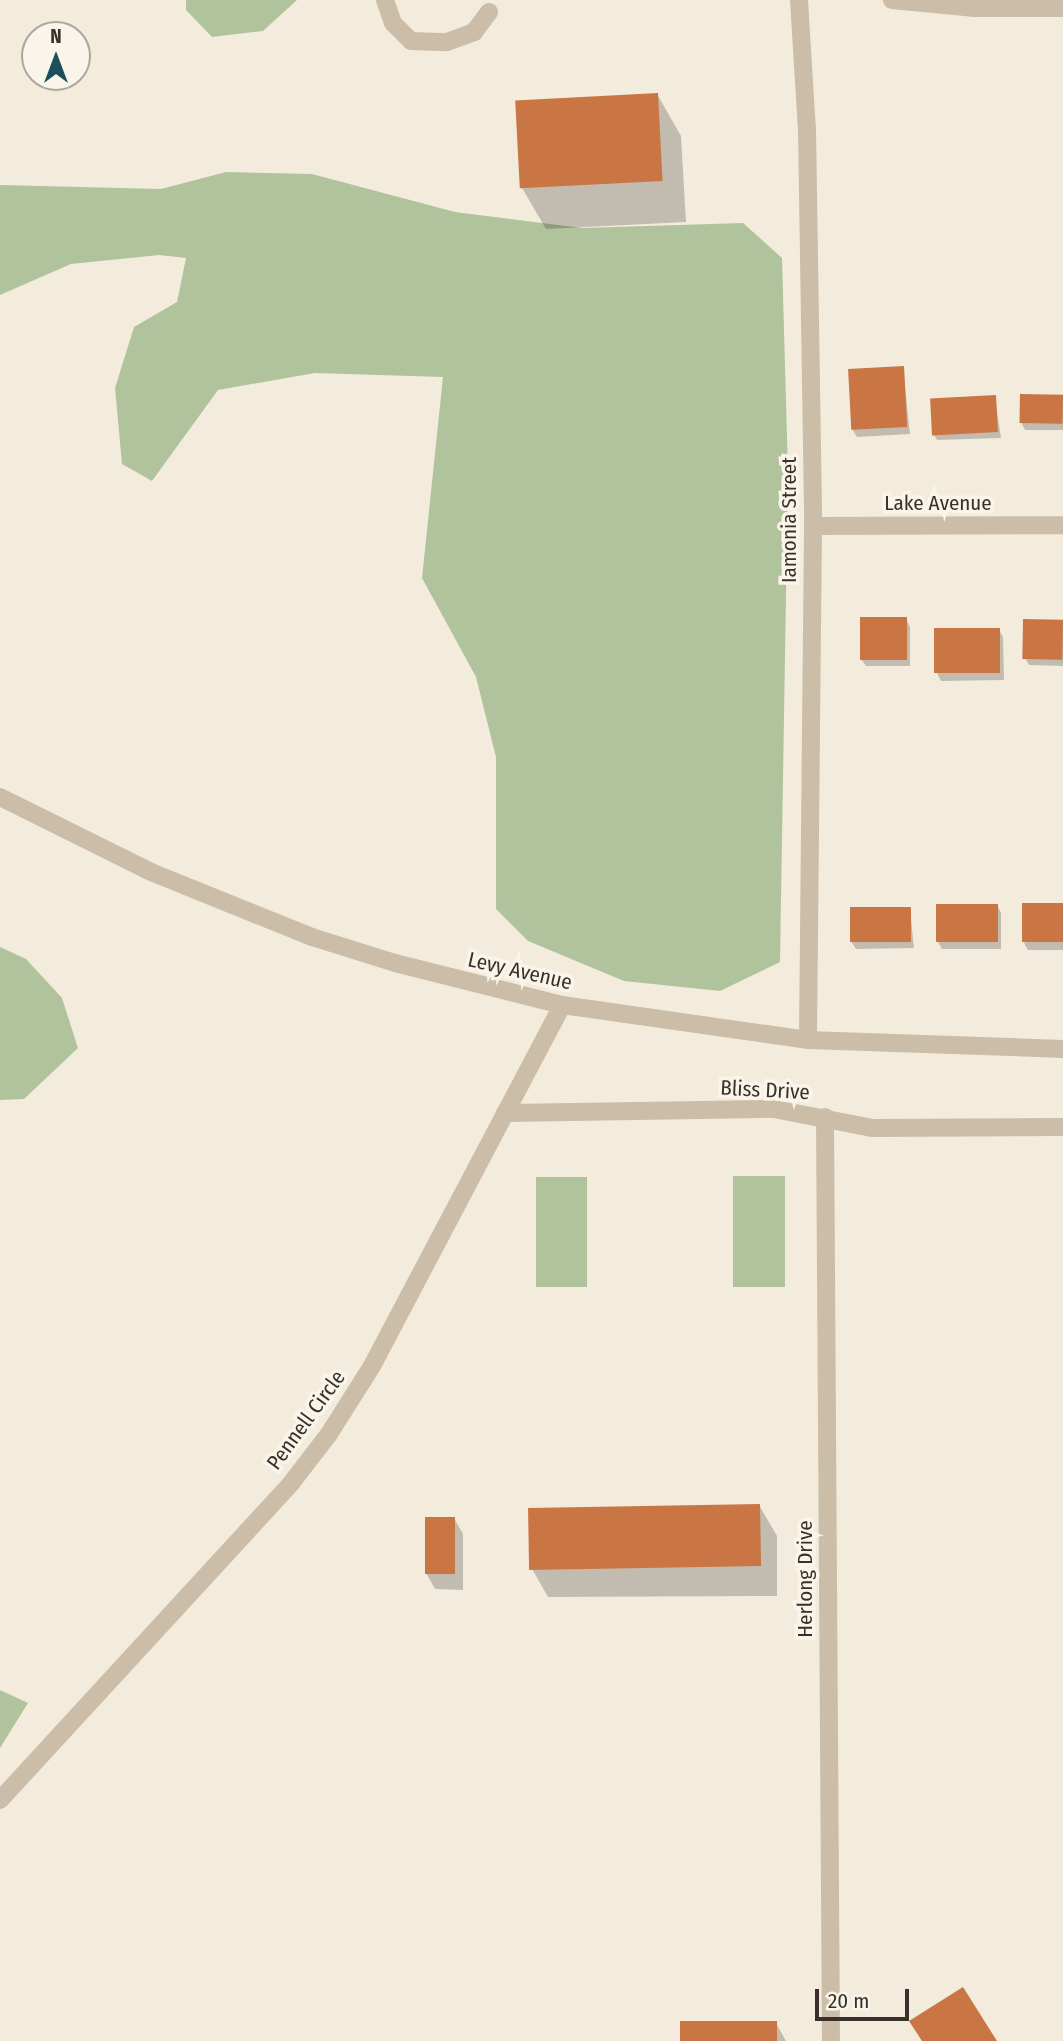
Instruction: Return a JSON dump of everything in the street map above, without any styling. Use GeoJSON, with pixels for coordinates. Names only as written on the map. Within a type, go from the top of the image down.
{"type":"FeatureCollection","features":[{"type":"Feature","properties":{"kind":"street"},"geometry":{"type":"LineString","coordinates":[[386,0],[393,23],[411,41],[447,42],[474,32],[489,12]]}},
{"type":"Feature","properties":{"kind":"street","name":"Iamonia Street"},"geometry":{"type":"LineString","coordinates":[[799,0],[807,143],[813,526],[808,1040]]}},
{"type":"Feature","properties":{"kind":"street"},"geometry":{"type":"LineString","coordinates":[[892,0],[973,8],[1063,8]]}},
{"type":"Feature","properties":{"kind":"street","name":"Lake Avenue"},"geometry":{"type":"LineString","coordinates":[[813,526],[1063,525]]}},
{"type":"Feature","properties":{"kind":"street","name":"Levy Avenue"},"geometry":{"type":"LineString","coordinates":[[0,797],[151,873],[312,937],[562,1005],[808,1040],[1063,1049]]}},
{"type":"Feature","properties":{"kind":"street","name":"Pennell Circle"},"geometry":{"type":"LineString","coordinates":[[0,1800],[292,1482],[330,1434],[372,1366],[562,1005]]}},
{"type":"Feature","properties":{"kind":"street","name":"Bliss Drive"},"geometry":{"type":"LineString","coordinates":[[505,1112],[774,1109],[873,1128],[1063,1127]]}},
{"type":"Feature","properties":{"kind":"street","name":"Herlong Drive"},"geometry":{"type":"LineString","coordinates":[[825,1117],[831,2041]]}},
{"type":"Feature","properties":{"kind":"green space"},"geometry":{"type":"Polygon","coordinates":[[[186,0],[297,0],[263,31],[212,37],[186,10],[186,0]]]}},
{"type":"Feature","properties":{"kind":"green space"},"geometry":{"type":"Polygon","coordinates":[[[226,172],[312,174],[455,212],[582,228],[743,223],[782,258],[788,473],[780,962],[720,991],[624,981],[528,941],[496,909],[496,757],[476,677],[422,578],[443,377],[315,373],[218,390],[152,481],[122,464],[115,388],[134,327],[177,302],[186,258],[159,255],[71,264],[0,295],[0,185],[161,189],[226,172]]]}},
{"type":"Feature","properties":{"kind":"green space"},"geometry":{"type":"Polygon","coordinates":[[[0,947],[26,959],[62,998],[78,1048],[24,1099],[0,1100],[0,947]]]}},
{"type":"Feature","properties":{"kind":"green space"},"geometry":{"type":"Polygon","coordinates":[[[733,1176],[785,1176],[785,1287],[733,1287],[733,1176]]]}},
{"type":"Feature","properties":{"kind":"green space"},"geometry":{"type":"Polygon","coordinates":[[[536,1177],[587,1177],[587,1287],[536,1287],[536,1177]]]}},
{"type":"Feature","properties":{"kind":"green space"},"geometry":{"type":"Polygon","coordinates":[[[0,1690],[28,1703],[0,1748],[0,1690]]]}},
{"type":"Feature","properties":{"kind":"building"},"geometry":{"type":"Polygon","coordinates":[[[658,93],[663,181],[520,188],[515,100],[658,93]]]}},
{"type":"Feature","properties":{"kind":"building"},"geometry":{"type":"Polygon","coordinates":[[[904,366],[907,427],[851,430],[848,369],[904,366]]]}},
{"type":"Feature","properties":{"kind":"building"},"geometry":{"type":"Polygon","coordinates":[[[1020,394],[1063,395],[1062,424],[1019,423],[1020,394]]]}},
{"type":"Feature","properties":{"kind":"building"},"geometry":{"type":"Polygon","coordinates":[[[996,395],[998,432],[932,435],[930,398],[996,395]]]}},
{"type":"Feature","properties":{"kind":"building"},"geometry":{"type":"Polygon","coordinates":[[[860,617],[907,617],[907,660],[860,660],[860,617]]]}},
{"type":"Feature","properties":{"kind":"building"},"geometry":{"type":"Polygon","coordinates":[[[1023,619],[1063,620],[1062,660],[1022,659],[1023,619]]]}},
{"type":"Feature","properties":{"kind":"building"},"geometry":{"type":"Polygon","coordinates":[[[934,628],[1000,628],[1000,673],[934,673],[934,628]]]}},
{"type":"Feature","properties":{"kind":"building"},"geometry":{"type":"Polygon","coordinates":[[[1022,903],[1063,903],[1063,942],[1022,942],[1022,903]]]}},
{"type":"Feature","properties":{"kind":"building"},"geometry":{"type":"Polygon","coordinates":[[[936,904],[998,904],[998,942],[936,942],[936,904]]]}},
{"type":"Feature","properties":{"kind":"building"},"geometry":{"type":"Polygon","coordinates":[[[850,907],[911,907],[911,942],[850,942],[850,907]]]}},
{"type":"Feature","properties":{"kind":"building"},"geometry":{"type":"Polygon","coordinates":[[[760,1504],[761,1566],[529,1570],[528,1508],[760,1504]]]}},
{"type":"Feature","properties":{"kind":"building"},"geometry":{"type":"Polygon","coordinates":[[[425,1517],[455,1517],[455,1574],[425,1574],[425,1517]]]}},
{"type":"Feature","properties":{"kind":"building"},"geometry":{"type":"Polygon","coordinates":[[[963,1987],[997,2041],[922,2041],[909,2021],[963,1987]]]}},
{"type":"Feature","properties":{"kind":"building"},"geometry":{"type":"Polygon","coordinates":[[[680,2021],[777,2021],[777,2041],[680,2041],[680,2021]]]}}]}
